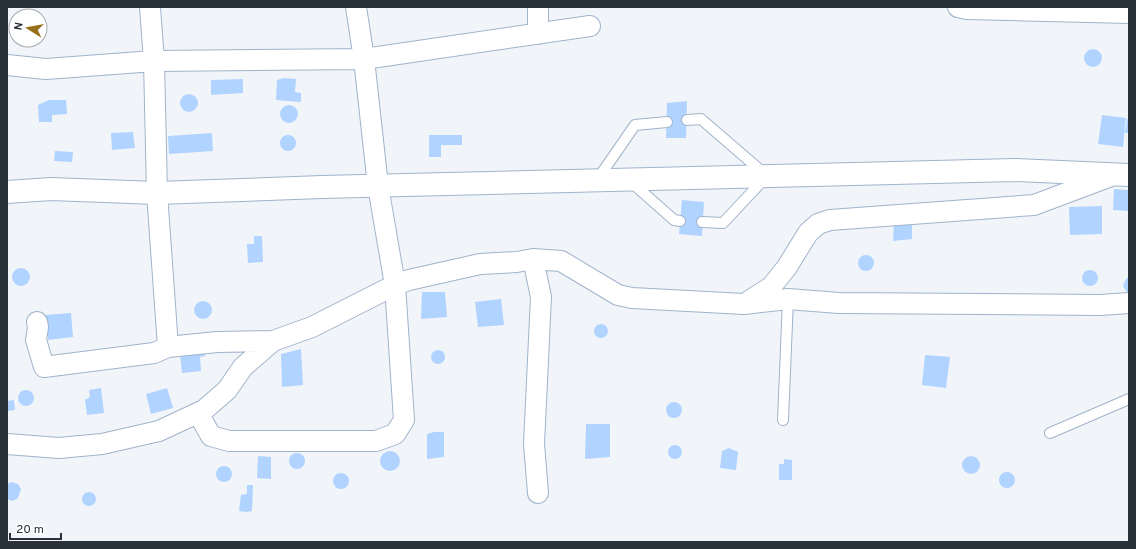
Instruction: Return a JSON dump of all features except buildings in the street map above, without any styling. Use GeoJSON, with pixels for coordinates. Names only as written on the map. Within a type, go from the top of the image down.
{"type":"FeatureCollection","features":[{"type":"Feature","properties":{"kind":"main road"},"geometry":{"type":"LineString","coordinates":[[7,192],[51,189],[157,193],[597,180],[1015,170],[1123,174]]}},
{"type":"Feature","properties":{"kind":"street"},"geometry":{"type":"LineString","coordinates":[[150,7],[154,61],[157,193],[168,347]]}},
{"type":"Feature","properties":{"kind":"street"},"geometry":{"type":"LineString","coordinates":[[198,413],[211,436],[229,441],[376,441],[395,434],[404,420],[395,285],[378,186],[364,59],[356,7]]}},
{"type":"Feature","properties":{"kind":"street"},"geometry":{"type":"LineString","coordinates":[[538,7],[538,34]]}},
{"type":"Feature","properties":{"kind":"street"},"geometry":{"type":"LineString","coordinates":[[958,7],[967,9],[1129,13]]}},
{"type":"Feature","properties":{"kind":"street"},"geometry":{"type":"LineString","coordinates":[[7,65],[46,69],[154,61],[364,59],[590,26]]}},
{"type":"Feature","properties":{"kind":"street"},"geometry":{"type":"LineString","coordinates":[[744,304],[771,287],[787,267],[808,233],[818,224],[830,220],[1034,204],[1123,174]]}},
{"type":"Feature","properties":{"kind":"street"},"geometry":{"type":"LineString","coordinates":[[533,259],[540,297],[534,444],[538,493]]}},
{"type":"Feature","properties":{"kind":"street"},"geometry":{"type":"LineString","coordinates":[[7,444],[59,448],[102,444],[159,431],[204,410],[227,390],[243,367],[273,342],[312,327],[395,285],[409,280],[480,264],[517,262],[533,259],[561,261],[618,295],[632,298],[744,304],[788,299],[855,303],[1100,305],[1129,303]]}},
{"type":"Feature","properties":{"kind":"street"},"geometry":{"type":"LineString","coordinates":[[37,322],[38,327],[36,340],[44,367],[154,352],[168,347],[217,342],[273,342]]}},
{"type":"Feature","properties":{"kind":"lane"},"geometry":{"type":"LineString","coordinates":[[687,120],[701,119],[767,176],[723,223],[702,222]]}},
{"type":"Feature","properties":{"kind":"lane"},"geometry":{"type":"LineString","coordinates":[[597,180],[635,125],[667,122]]}},
{"type":"Feature","properties":{"kind":"lane"},"geometry":{"type":"LineString","coordinates":[[628,180],[674,220],[680,221]]}},
{"type":"Feature","properties":{"kind":"lane"},"geometry":{"type":"LineString","coordinates":[[783,420],[788,299]]}},
{"type":"Feature","properties":{"kind":"lane"},"geometry":{"type":"LineString","coordinates":[[1050,433],[1129,399]]}}]}
